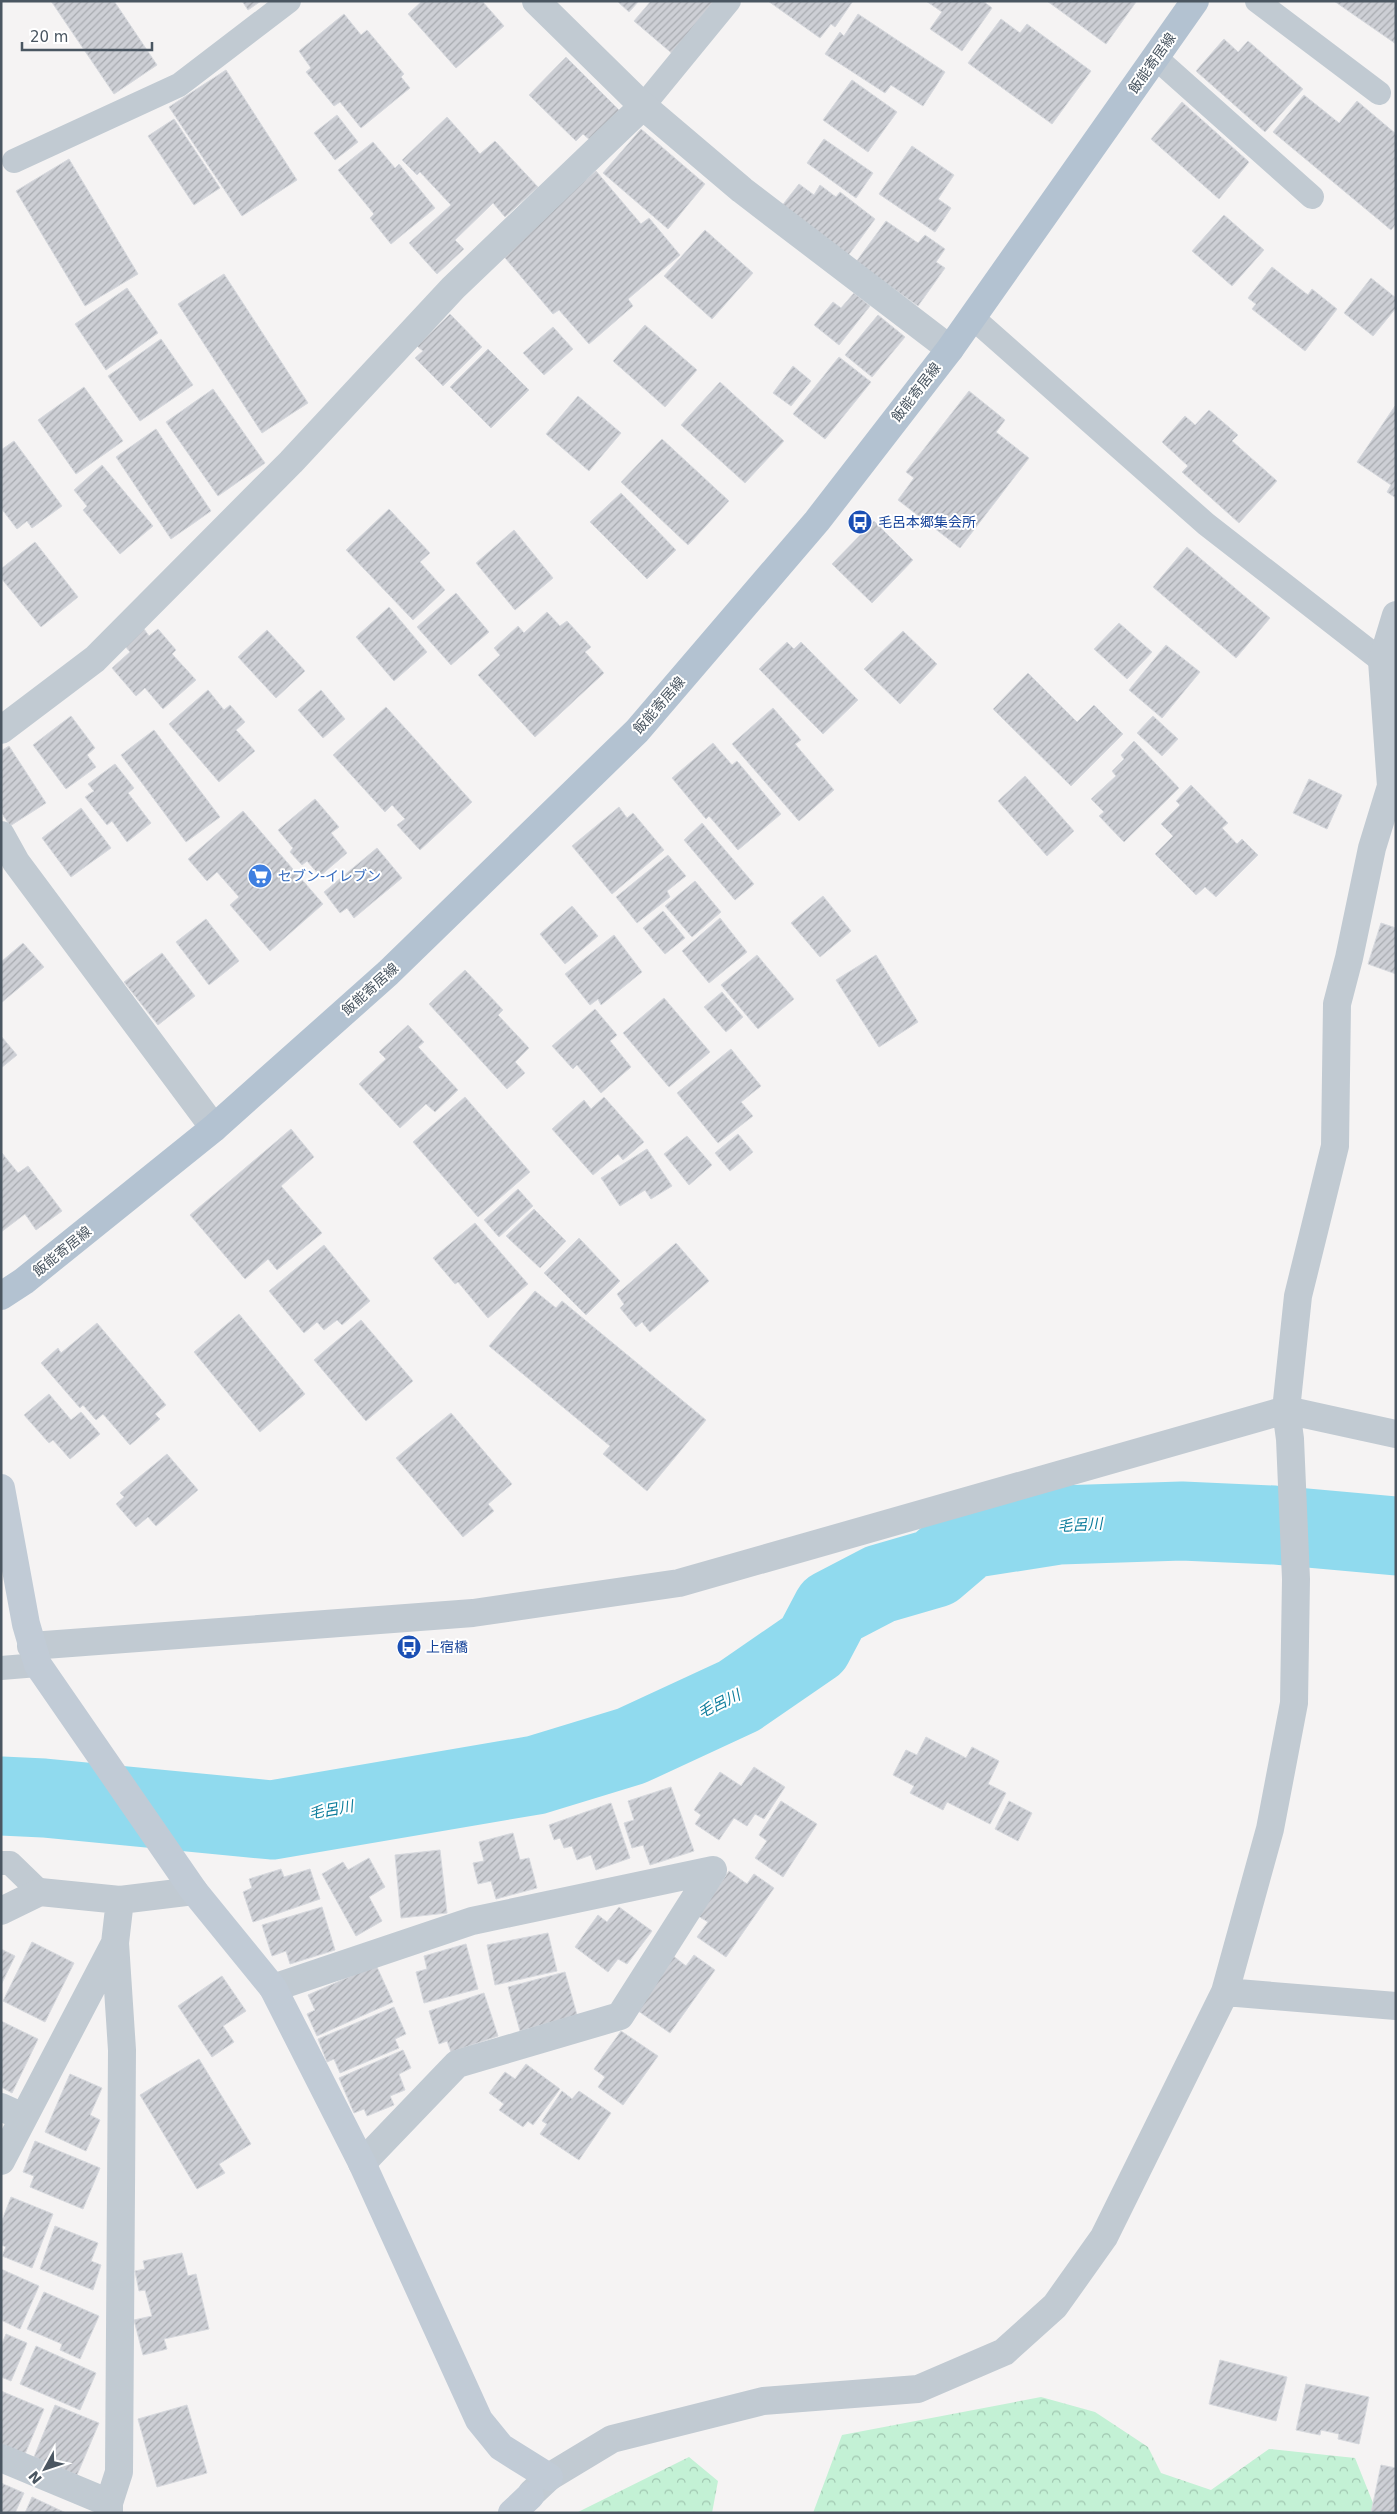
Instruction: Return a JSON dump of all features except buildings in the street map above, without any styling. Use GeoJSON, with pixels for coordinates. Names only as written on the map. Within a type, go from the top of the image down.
{"type":"FeatureCollection","features":[{"type":"Feature","properties":{"kind":"main road","name":"飯能寄居線"},"geometry":{"type":"LineString","coordinates":[[1,1296],[24,1281],[214,1128],[388,973],[637,731],[817,520],[950,349],[1156,58],[1186,4]]}},
{"type":"Feature","properties":{"kind":"street"},"geometry":{"type":"LineString","coordinates":[[536,1],[643,106],[742,190],[950,349]]}},
{"type":"Feature","properties":{"kind":"street"},"geometry":{"type":"LineString","coordinates":[[1,730],[95,659],[291,462],[453,288],[643,106]]}},
{"type":"Feature","properties":{"kind":"street"},"geometry":{"type":"LineString","coordinates":[[521,2504],[549,2476],[612,2439],[763,2401],[918,2389],[1004,2352],[1055,2306],[1104,2237],[1225,1992],[1270,1829],[1294,1703],[1296,1579],[1290,1439],[1286,1410],[1298,1296],[1335,1146],[1337,1004],[1349,958],[1372,848],[1391,786],[1382,661],[1394,621]]}},
{"type":"Feature","properties":{"kind":"street"},"geometry":{"type":"LineString","coordinates":[[1,836],[16,862],[214,1128]]}},
{"type":"Feature","properties":{"kind":"street"},"geometry":{"type":"LineString","coordinates":[[40,1666],[474,1613],[679,1582],[1286,1410],[1396,1434]]}},
{"type":"Feature","properties":{"kind":"street"},"geometry":{"type":"LineString","coordinates":[[1,1488],[40,1666],[194,1891],[273,1988],[362,2163],[479,2420],[501,2447],[549,2476]]}},
{"type":"Feature","properties":{"kind":"street"},"geometry":{"type":"LineString","coordinates":[[273,1988],[472,1921],[713,1870],[620,2016],[457,2064],[362,2163]]}},
{"type":"Feature","properties":{"kind":"street"},"geometry":{"type":"LineString","coordinates":[[1,1912],[40,1892],[120,1900],[194,1891]]}},
{"type":"Feature","properties":{"kind":"street"},"geometry":{"type":"LineString","coordinates":[[1,2458],[109,2508],[119,2472],[122,2050],[116,1944],[120,1900]]}},
{"type":"Feature","properties":{"kind":"street"},"geometry":{"type":"LineString","coordinates":[[1,2161],[12,2112],[116,1944]]}},
{"type":"Feature","properties":{"kind":"street"},"geometry":{"type":"LineString","coordinates":[[1225,1992],[1396,2006]]}},
{"type":"Feature","properties":{"kind":"lane"},"geometry":{"type":"LineString","coordinates":[[14,161],[179,85],[289,1]]}},
{"type":"Feature","properties":{"kind":"lane"},"geometry":{"type":"LineString","coordinates":[[643,106],[730,1]]}},
{"type":"Feature","properties":{"kind":"lane"},"geometry":{"type":"LineString","coordinates":[[1257,1],[1379,94]]}},
{"type":"Feature","properties":{"kind":"lane"},"geometry":{"type":"LineString","coordinates":[[1156,58],[1312,197]]}},
{"type":"Feature","properties":{"kind":"lane"},"geometry":{"type":"LineString","coordinates":[[973,318],[1206,524],[1382,661]]}},
{"type":"Feature","properties":{"kind":"lane"},"geometry":{"type":"LineString","coordinates":[[1,1668],[40,1666]]}},
{"type":"Feature","properties":{"kind":"lane"},"geometry":{"type":"LineString","coordinates":[[1,1863],[10,1863],[40,1892]]}},
{"type":"Feature","properties":{"kind":"green space"},"geometry":{"type":"Polygon","coordinates":[[[1041,2397],[1095,2412],[1148,2447],[1161,2473],[1211,2490],[1269,2449],[1355,2458],[1377,2513],[813,2513],[842,2435],[1041,2397]]]}},
{"type":"Feature","properties":{"kind":"green space"},"geometry":{"type":"Polygon","coordinates":[[[689,2457],[718,2481],[712,2513],[576,2513],[689,2457]]]}},
{"type":"Feature","properties":{"kind":"waterway","name":"毛呂川"},"geometry":{"type":"LineString","coordinates":[[1,1796],[44,1798],[272,1820],[536,1775],[631,1746],[739,1696],[813,1645],[832,1609],[880,1584],[935,1568],[969,1539],[1059,1525],[1182,1521],[1274,1525],[1396,1536]]}},
{"type":"Feature","properties":{"kind":"place","name":"毛呂本郷集会所"},"geometry":{"type":"Point","coordinates":[860,522]}},
{"type":"Feature","properties":{"kind":"place","name":"セブン-イレブン"},"geometry":{"type":"Point","coordinates":[260,876]}},
{"type":"Feature","properties":{"kind":"place","name":"上宿橋"},"geometry":{"type":"Point","coordinates":[409,1647]}}]}
